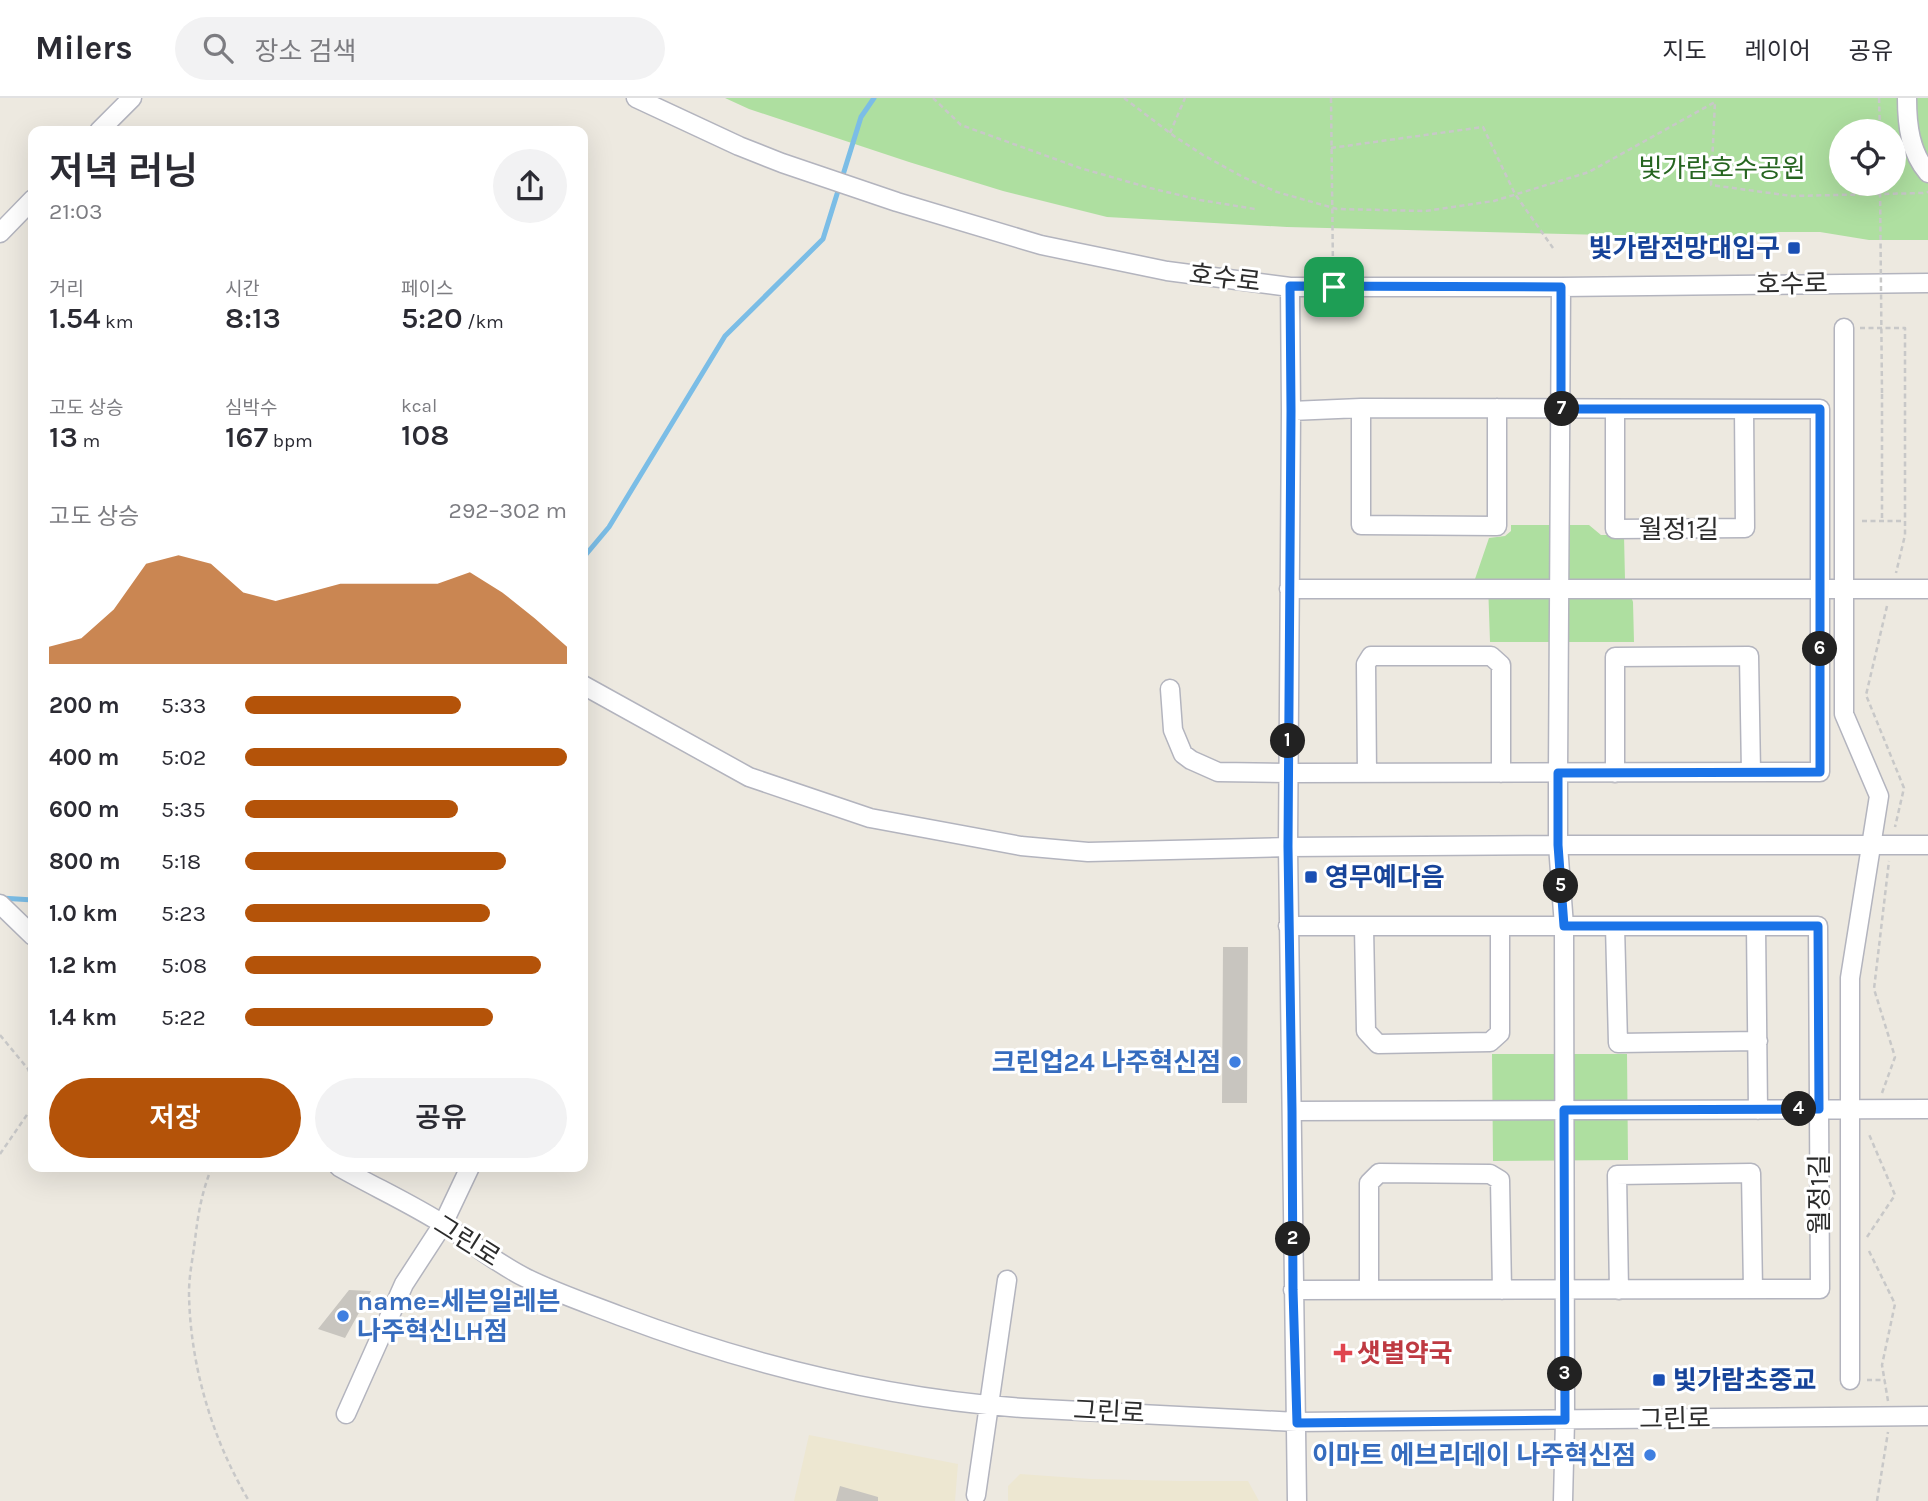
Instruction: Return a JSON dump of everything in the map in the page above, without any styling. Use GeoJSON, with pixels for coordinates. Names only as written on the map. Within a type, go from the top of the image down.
{"type":"FeatureCollection","features":[{"type":"Feature","properties":{"kind":"street"},"geometry":{"type":"LineString","coordinates":[[104,126],[132,98]]}},
{"type":"Feature","properties":{"kind":"street","name":"호수로"},"geometry":{"type":"LineString","coordinates":[[636,98],[739,146],[897,202],[1041,245],[1167,271],[1290,286],[1334,287],[1928,283]]}},
{"type":"Feature","properties":{"kind":"street"},"geometry":{"type":"LineString","coordinates":[[1907,98],[1910,136],[1922,166],[1928,173]]}},
{"type":"Feature","properties":{"kind":"street"},"geometry":{"type":"LineString","coordinates":[[0,233],[28,204]]}},
{"type":"Feature","properties":{"kind":"street"},"geometry":{"type":"LineString","coordinates":[[1290,286],[1288,926],[1297,1501]]}},
{"type":"Feature","properties":{"kind":"street"},"geometry":{"type":"LineString","coordinates":[[1561,287],[1558,845],[1564,926],[1563,1501]]}},
{"type":"Feature","properties":{"kind":"street"},"geometry":{"type":"LineString","coordinates":[[1844,328],[1844,714],[1879,796],[1850,978],[1850,1380]]}},
{"type":"Feature","properties":{"kind":"street"},"geometry":{"type":"LineString","coordinates":[[1170,689],[1173,730],[1183,754],[1218,772],[1820,772],[1820,409],[1361,408],[1291,411]]}},
{"type":"Feature","properties":{"kind":"street"},"geometry":{"type":"LineString","coordinates":[[1361,408],[1361,524],[1497,526],[1497,408]]}},
{"type":"Feature","properties":{"kind":"street","name":"월정1길"},"geometry":{"type":"LineString","coordinates":[[1615,409],[1615,530],[1745,528],[1744,409]]}},
{"type":"Feature","properties":{"kind":"street"},"geometry":{"type":"LineString","coordinates":[[1289,589],[1928,589]]}},
{"type":"Feature","properties":{"kind":"street"},"geometry":{"type":"LineString","coordinates":[[1367,773],[1366,664],[1371,656],[1491,656],[1501,666],[1501,773]]}},
{"type":"Feature","properties":{"kind":"street"},"geometry":{"type":"LineString","coordinates":[[1615,773],[1615,657],[1735,656],[1749,656],[1751,772]]}},
{"type":"Feature","properties":{"kind":"street"},"geometry":{"type":"LineString","coordinates":[[588,688],[749,777],[870,818],[1021,846],[1088,852],[1288,847],[1928,845]]}},
{"type":"Feature","properties":{"kind":"street"},"geometry":{"type":"LineString","coordinates":[[0,904],[28,931]]}},
{"type":"Feature","properties":{"kind":"street","name":"월정1길"},"geometry":{"type":"LineString","coordinates":[[1288,926],[1818,926],[1820,1289],[1293,1290]]}},
{"type":"Feature","properties":{"kind":"street"},"geometry":{"type":"LineString","coordinates":[[1364,927],[1366,1031],[1378,1044],[1490,1042],[1500,1032],[1500,926]]}},
{"type":"Feature","properties":{"kind":"street"},"geometry":{"type":"LineString","coordinates":[[1615,926],[1618,1043],[1758,1041]]}},
{"type":"Feature","properties":{"kind":"street"},"geometry":{"type":"LineString","coordinates":[[1756,926],[1758,1110]]}},
{"type":"Feature","properties":{"kind":"street"},"geometry":{"type":"LineString","coordinates":[[1292,1111],[1928,1109]]}},
{"type":"Feature","properties":{"kind":"street","name":"그린로"},"geometry":{"type":"LineString","coordinates":[[348,1172],[443,1224],[526,1278],[669,1334],[742,1358],[795,1372],[900,1393],[989,1405],[1297,1423],[1928,1416]]}},
{"type":"Feature","properties":{"kind":"street"},"geometry":{"type":"LineString","coordinates":[[346,1414],[404,1284],[443,1224],[468,1172]]}},
{"type":"Feature","properties":{"kind":"street"},"geometry":{"type":"LineString","coordinates":[[1368,1290],[1369,1183],[1379,1173],[1490,1174],[1500,1180],[1502,1290]]}},
{"type":"Feature","properties":{"kind":"street"},"geometry":{"type":"LineString","coordinates":[[1619,1290],[1617,1175],[1738,1174],[1751,1174],[1753,1289]]}},
{"type":"Feature","properties":{"kind":"street"},"geometry":{"type":"LineString","coordinates":[[976,1495],[1007,1280]]}},
{"type":"Feature","properties":{"kind":"path"},"geometry":{"type":"LineString","coordinates":[[933,98],[961,125],[1080,168],[1200,200],[1255,209]]}},
{"type":"Feature","properties":{"kind":"path"},"geometry":{"type":"LineString","coordinates":[[1124,98],[1170,133],[1242,177],[1277,192],[1331,208],[1425,211],[1494,201],[1589,172],[1715,103],[1711,185],[1792,196],[1928,192]]}},
{"type":"Feature","properties":{"kind":"path"},"geometry":{"type":"LineString","coordinates":[[1170,133],[1185,98]]}},
{"type":"Feature","properties":{"kind":"path"},"geometry":{"type":"LineString","coordinates":[[1331,98],[1334,287]]}},
{"type":"Feature","properties":{"kind":"path"},"geometry":{"type":"LineString","coordinates":[[1879,98],[1880,119]]}},
{"type":"Feature","properties":{"kind":"path"},"geometry":{"type":"LineString","coordinates":[[1331,148],[1483,127],[1515,194],[1553,248]]}},
{"type":"Feature","properties":{"kind":"path"},"geometry":{"type":"LineString","coordinates":[[1880,196],[1882,522]]}},
{"type":"Feature","properties":{"kind":"path"},"geometry":{"type":"LineString","coordinates":[[1844,328],[1905,328],[1905,535],[1866,695],[1904,788],[1891,845],[1874,989],[1895,1057],[1867,1129],[1895,1195],[1864,1241],[1895,1304],[1882,1365],[1891,1417],[1877,1501]]}},
{"type":"Feature","properties":{"kind":"path"},"geometry":{"type":"LineString","coordinates":[[1844,522],[1905,521]]}},
{"type":"Feature","properties":{"kind":"path"},"geometry":{"type":"LineString","coordinates":[[0,1035],[28,1069]]}},
{"type":"Feature","properties":{"kind":"path"},"geometry":{"type":"LineString","coordinates":[[0,1154],[28,1114]]}},
{"type":"Feature","properties":{"kind":"path"},"geometry":{"type":"LineString","coordinates":[[210,1172],[204,1189],[192,1262],[189,1291],[192,1329],[205,1399],[229,1464],[249,1501]]}},
{"type":"Feature","properties":{"kind":"shaded area"},"geometry":{"type":"Polygon","coordinates":[[[809,1435],[958,1464],[955,1501],[794,1501],[809,1435]]]}},
{"type":"Feature","properties":{"kind":"shaded area"},"geometry":{"type":"Polygon","coordinates":[[[1020,1474],[1091,1479],[1248,1481],[1259,1501],[1008,1501],[1008,1486],[1020,1474]]]}},
{"type":"Feature","properties":{"kind":"green space","name":"빛가람호수공원"},"geometry":{"type":"Polygon","coordinates":[[[725,98],[1928,98],[1928,240],[1869,240],[1820,232],[1779,232],[1728,238],[1287,227],[1107,217],[1003,191],[749,109],[725,98]]]}},
{"type":"Feature","properties":{"kind":"green space"},"geometry":{"type":"Polygon","coordinates":[[[1511,525],[1589,525],[1601,535],[1624,535],[1625,580],[1633,602],[1634,642],[1490,642],[1488,583],[1475,583],[1475,579],[1489,538],[1505,536],[1511,531],[1511,525]]]}},
{"type":"Feature","properties":{"kind":"green space"},"geometry":{"type":"Polygon","coordinates":[[[1492,1054],[1627,1054],[1628,1160],[1493,1161],[1492,1054]]]}},
{"type":"Feature","properties":{"kind":"building"},"geometry":{"type":"Polygon","coordinates":[[[1223,947],[1248,947],[1247,1103],[1222,1103],[1223,947]]]}},
{"type":"Feature","properties":{"kind":"building","name":"name=세븐일레븐 나주혁신LH점"},"geometry":{"type":"Polygon","coordinates":[[[349,1290],[371,1291],[345,1338],[318,1329],[349,1290]]]}},
{"type":"Feature","properties":{"kind":"building"},"geometry":{"type":"Polygon","coordinates":[[[840,1486],[878,1497],[878,1501],[836,1501],[840,1486]]]}},
{"type":"Feature","properties":{"kind":"waterway"},"geometry":{"type":"LineString","coordinates":[[588,552],[609,527],[725,336],[823,239],[861,117],[874,98]]}},
{"type":"Feature","properties":{"kind":"waterway"},"geometry":{"type":"LineString","coordinates":[[1,898],[28,900]]}},
{"type":"Feature","properties":{"kind":"place","name":"빛가람전망대입구"},"geometry":{"type":"Point","coordinates":[1794,248]}},
{"type":"Feature","properties":{"kind":"place","name":"영무예다음"},"geometry":{"type":"Point","coordinates":[1311,877]}},
{"type":"Feature","properties":{"kind":"place","name":"크린업24 나주혁신점"},"geometry":{"type":"Point","coordinates":[1235,1062]}},
{"type":"Feature","properties":{"kind":"place","name":"name=세븐일레븐 나주혁신LH점"},"geometry":{"type":"Point","coordinates":[343,1316]}},
{"type":"Feature","properties":{"kind":"place","name":"샛별약국"},"geometry":{"type":"Point","coordinates":[1343,1353]}},
{"type":"Feature","properties":{"kind":"place","name":"빛가람초중교"},"geometry":{"type":"Point","coordinates":[1659,1380]}},
{"type":"Feature","properties":{"kind":"place","name":"이마트 에브리데이 나주혁신점"},"geometry":{"type":"Point","coordinates":[1650,1455]}},
{"type":"Feature","properties":{"kind":"route"},"geometry":{"type":"LineString","coordinates":[[1290,286],[1334,287],[1561,287],[1561,409],[1820,409],[1820,772],[1558,773],[1558,845],[1564,926],[1818,926],[1819,1109],[1564,1110],[1565,1420],[1297,1423],[1288,926],[1290,286]]}}]}
